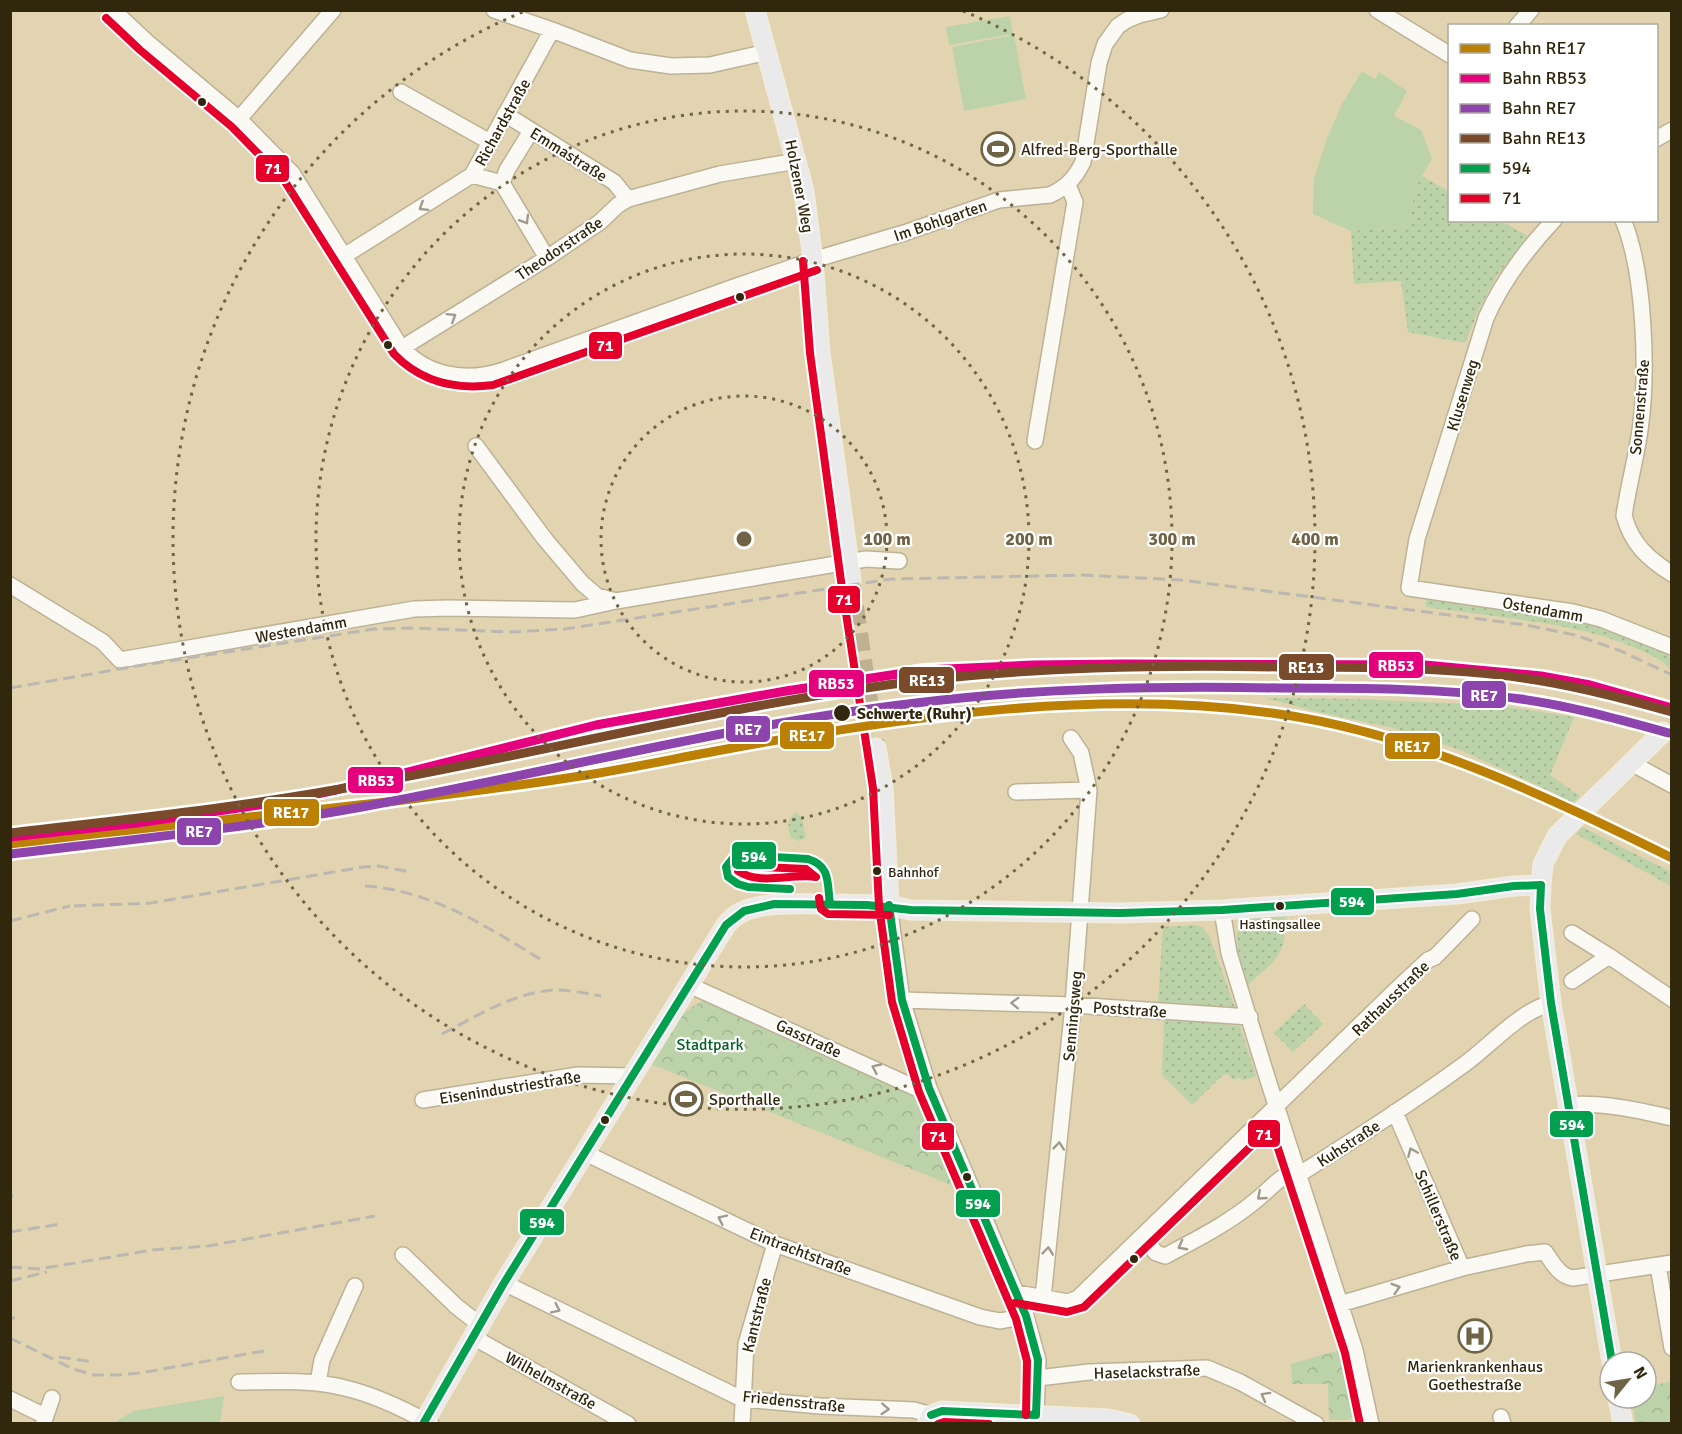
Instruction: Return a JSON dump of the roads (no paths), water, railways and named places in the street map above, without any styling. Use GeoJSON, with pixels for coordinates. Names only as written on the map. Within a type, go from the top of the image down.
{"type":"FeatureCollection","features":[{"type":"Feature","properties":{"kind":"main road","name":"Holzener Weg"},"geometry":{"type":"LineString","coordinates":[[755,10],[804,191],[813,260],[820,352],[850,571]]}},
{"type":"Feature","properties":{"kind":"main road"},"geometry":{"type":"LineString","coordinates":[[1610,1350],[1551,1003],[1540,909],[1540,885],[1543,864],[1557,836],[1663,732]]}},
{"type":"Feature","properties":{"kind":"main road"},"geometry":{"type":"LineString","coordinates":[[876,748],[883,787],[889,905]]}},
{"type":"Feature","properties":{"kind":"main road"},"geometry":{"type":"LineString","coordinates":[[426,1422],[504,1283],[726,925],[736,915],[746,910],[769,905],[889,905],[911,910],[1080,913],[1222,910],[1457,894],[1514,886],[1540,885]]}},
{"type":"Feature","properties":{"kind":"main road","name":"Friedensstraße"},"geometry":{"type":"LineString","coordinates":[[929,1419],[942,1411],[1108,1419],[1130,1424]]}},
{"type":"Feature","properties":{"kind":"street"},"geometry":{"type":"LineString","coordinates":[[113,10],[147,42],[239,119],[292,173],[402,348]]}},
{"type":"Feature","properties":{"kind":"street"},"geometry":{"type":"LineString","coordinates":[[239,119],[333,10]]}},
{"type":"Feature","properties":{"kind":"street"},"geometry":{"type":"LineString","coordinates":[[494,10],[630,60],[671,66],[710,65],[767,52]]}},
{"type":"Feature","properties":{"kind":"street"},"geometry":{"type":"LineString","coordinates":[[1035,441],[1075,202],[1068,185],[1083,162],[1101,54],[1110,34],[1118,26],[1139,15],[1161,10]]}},
{"type":"Feature","properties":{"kind":"street"},"geometry":{"type":"LineString","coordinates":[[1377,10],[1448,53]]}},
{"type":"Feature","properties":{"kind":"street"},"geometry":{"type":"LineString","coordinates":[[1519,24],[1530,10]]}},
{"type":"Feature","properties":{"kind":"street","name":"Richardstraße"},"geometry":{"type":"LineString","coordinates":[[345,256],[472,175],[552,30]]}},
{"type":"Feature","properties":{"kind":"street"},"geometry":{"type":"LineString","coordinates":[[401,92],[490,142]]}},
{"type":"Feature","properties":{"kind":"street","name":"Emmastraße"},"geometry":{"type":"LineString","coordinates":[[505,114],[614,182],[628,199]]}},
{"type":"Feature","properties":{"kind":"street"},"geometry":{"type":"LineString","coordinates":[[1658,138],[1671,130]]}},
{"type":"Feature","properties":{"kind":"street"},"geometry":{"type":"LineString","coordinates":[[502,183],[507,170],[531,131]]}},
{"type":"Feature","properties":{"kind":"street","name":"Theodorstraße"},"geometry":{"type":"LineString","coordinates":[[402,348],[547,258],[600,222],[628,199],[720,174],[797,161]]}},
{"type":"Feature","properties":{"kind":"street"},"geometry":{"type":"LineString","coordinates":[[472,175],[502,183],[547,258]]}},
{"type":"Feature","properties":{"kind":"street","name":"Im Bohlgarten"},"geometry":{"type":"LineString","coordinates":[[402,348],[410,356],[436,371],[456,376],[491,375],[813,260],[904,233],[999,200],[1050,195],[1068,185]]}},
{"type":"Feature","properties":{"kind":"street","name":"Klusenweg"},"geometry":{"type":"LineString","coordinates":[[1409,588],[1417,539],[1486,318],[1496,294],[1511,270],[1552,222]]}},
{"type":"Feature","properties":{"kind":"street","name":"Sonnenstraße"},"geometry":{"type":"LineString","coordinates":[[1624,222],[1632,253],[1639,295],[1644,369],[1641,428],[1623,516],[1637,546],[1671,574]]}},
{"type":"Feature","properties":{"kind":"street"},"geometry":{"type":"LineString","coordinates":[[476,446],[544,537],[582,583],[597,596],[616,601]]}},
{"type":"Feature","properties":{"kind":"street"},"geometry":{"type":"LineString","coordinates":[[850,571],[866,559],[899,561]]}},
{"type":"Feature","properties":{"kind":"street","name":"Westendamm"},"geometry":{"type":"LineString","coordinates":[[10,585],[104,642],[120,660],[414,609],[575,610],[616,601],[850,571]]}},
{"type":"Feature","properties":{"kind":"street","name":"Ostendamm"},"geometry":{"type":"LineString","coordinates":[[1409,588],[1573,612],[1602,619],[1671,647]]}},
{"type":"Feature","properties":{"kind":"street","name":"Senningsweg"},"geometry":{"type":"LineString","coordinates":[[1043,1298],[1073,1005],[1089,790],[1081,753],[1071,738]]}},
{"type":"Feature","properties":{"kind":"street"},"geometry":{"type":"LineString","coordinates":[[1631,763],[1671,785]]}},
{"type":"Feature","properties":{"kind":"street"},"geometry":{"type":"LineString","coordinates":[[1016,792],[1089,790]]}},
{"type":"Feature","properties":{"kind":"street"},"geometry":{"type":"LineString","coordinates":[[889,905],[902,1000],[929,1088],[1026,1316],[1038,1360],[1036,1415]]}},
{"type":"Feature","properties":{"kind":"street"},"geometry":{"type":"LineString","coordinates":[[1222,910],[1229,953],[1296,1172],[1355,1350],[1371,1424]]}},
{"type":"Feature","properties":{"kind":"street","name":"Rathausstraße"},"geometry":{"type":"LineString","coordinates":[[1017,1293],[1068,1302],[1078,1298],[1472,919]]}},
{"type":"Feature","properties":{"kind":"street"},"geometry":{"type":"LineString","coordinates":[[1572,933],[1671,999]]}},
{"type":"Feature","properties":{"kind":"street"},"geometry":{"type":"LineString","coordinates":[[1572,981],[1609,956]]}},
{"type":"Feature","properties":{"kind":"street","name":"Gasstraße"},"geometry":{"type":"LineString","coordinates":[[689,985],[918,1089],[929,1088]]}},
{"type":"Feature","properties":{"kind":"street","name":"Poststraße"},"geometry":{"type":"LineString","coordinates":[[902,1000],[1073,1005],[1250,1017]]}},
{"type":"Feature","properties":{"kind":"street","name":"Kuhstraße"},"geometry":{"type":"LineString","coordinates":[[1143,1237],[1156,1253],[1165,1256],[1238,1216],[1286,1174],[1303,1173],[1467,1063],[1536,1007],[1551,1003]]}},
{"type":"Feature","properties":{"kind":"street","name":"Eisenindustriestraße"},"geometry":{"type":"LineString","coordinates":[[423,1101],[578,1075],[632,1076]]}},
{"type":"Feature","properties":{"kind":"street"},"geometry":{"type":"LineString","coordinates":[[1267,1077],[1280,1084],[1307,1077]]}},
{"type":"Feature","properties":{"kind":"street"},"geometry":{"type":"LineString","coordinates":[[1568,1105],[1621,1108],[1671,1118]]}},
{"type":"Feature","properties":{"kind":"street","name":"Schillerstraße"},"geometry":{"type":"LineString","coordinates":[[1340,1304],[1462,1268],[1395,1112]]}},
{"type":"Feature","properties":{"kind":"street","name":"Eintrachtstraße"},"geometry":{"type":"LineString","coordinates":[[585,1153],[775,1244],[980,1317],[1000,1321],[1026,1316]]}},
{"type":"Feature","properties":{"kind":"street","name":"Kantstraße"},"geometry":{"type":"LineString","coordinates":[[742,1424],[746,1344],[775,1244]]}},
{"type":"Feature","properties":{"kind":"street"},"geometry":{"type":"LineString","coordinates":[[1462,1268],[1545,1252],[1556,1268],[1566,1277],[1573,1278],[1665,1265],[1671,1348]]}},
{"type":"Feature","properties":{"kind":"street"},"geometry":{"type":"LineString","coordinates":[[404,1255],[456,1306],[477,1331]]}},
{"type":"Feature","properties":{"kind":"street","name":"Friedensstraße"},"geometry":{"type":"LineString","coordinates":[[504,1283],[742,1399],[820,1406],[914,1410],[929,1419]]}},
{"type":"Feature","properties":{"kind":"street"},"geometry":{"type":"LineString","coordinates":[[318,1383],[322,1360],[355,1286]]}},
{"type":"Feature","properties":{"kind":"street","name":"Wilhelmstraße"},"geometry":{"type":"LineString","coordinates":[[477,1331],[628,1424]]}},
{"type":"Feature","properties":{"kind":"street","name":"Haselackstraße"},"geometry":{"type":"LineString","coordinates":[[1038,1378],[1089,1372],[1207,1368],[1240,1382],[1316,1424]]}},
{"type":"Feature","properties":{"kind":"street"},"geometry":{"type":"LineString","coordinates":[[238,1382],[318,1383],[344,1387],[371,1395],[426,1422]]}},
{"type":"Feature","properties":{"kind":"street"},"geometry":{"type":"LineString","coordinates":[[10,1399],[44,1420],[52,1398]]}},
{"type":"Feature","properties":{"kind":"tunnel"},"geometry":{"type":"LineString","coordinates":[[851,580],[876,748]]}},
{"type":"Feature","properties":{"kind":"railway"},"geometry":{"type":"LineString","coordinates":[[10,688],[374,629],[510,632],[565,629],[891,579],[1083,575],[1181,580],[1526,625],[1575,635],[1621,651],[1672,675]]}},
{"type":"Feature","properties":{"kind":"railway"},"geometry":{"type":"LineString","coordinates":[[74,906],[151,903],[364,867],[379,866],[410,872]]}},
{"type":"Feature","properties":{"kind":"railway"},"geometry":{"type":"LineString","coordinates":[[365,886],[412,894],[435,902],[478,922],[540,959]]}},
{"type":"Feature","properties":{"kind":"railway"},"geometry":{"type":"LineString","coordinates":[[10,921],[70,906]]}},
{"type":"Feature","properties":{"kind":"railway"},"geometry":{"type":"LineString","coordinates":[[442,1034],[518,997],[559,990],[601,996]]}},
{"type":"Feature","properties":{"kind":"railway"},"geometry":{"type":"LineString","coordinates":[[10,1267],[39,1269],[152,1250],[208,1246],[375,1216]]}},
{"type":"Feature","properties":{"kind":"railway"},"geometry":{"type":"LineString","coordinates":[[10,1232],[61,1224]]}},
{"type":"Feature","properties":{"kind":"railway"},"geometry":{"type":"LineString","coordinates":[[10,1281],[47,1272]]}},
{"type":"Feature","properties":{"kind":"railway"},"geometry":{"type":"LineString","coordinates":[[10,1318],[15,1318]]}},
{"type":"Feature","properties":{"kind":"railway"},"geometry":{"type":"LineString","coordinates":[[10,1338],[73,1369],[94,1375],[140,1373],[269,1350]]}},
{"type":"Feature","properties":{"kind":"railway"},"geometry":{"type":"LineString","coordinates":[[59,1357],[94,1362]]}},
{"type":"Feature","properties":{"kind":"rail line","name":"RB53"},"geometry":{"type":"LineString","coordinates":[[10,837],[137,823],[273,803],[336,790],[596,725],[786,691],[924,670],[1122,664],[1425,665],[1541,676],[1590,685],[1672,708]]}},
{"type":"Feature","properties":{"kind":"rail line","name":"RE13"},"geometry":{"type":"LineString","coordinates":[[10,833],[186,812],[318,793],[771,704],[909,682],[1001,673],[1187,666],[1432,670],[1493,674],[1542,681],[1598,692],[1672,712]]}},
{"type":"Feature","properties":{"kind":"rail line","name":"RE7"},"geometry":{"type":"LineString","coordinates":[[11,854],[275,821],[431,794],[638,750],[846,712],[1006,694],[1187,687],[1430,691],[1491,695],[1540,702],[1669,733]]}},
{"type":"Feature","properties":{"kind":"rail line","name":"RE17"},"geometry":{"type":"LineString","coordinates":[[10,844],[515,786],[606,772],[719,750],[937,716],[1004,709],[1138,704],[1205,706],[1272,713],[1325,722],[1376,735],[1427,751],[1527,789],[1672,858]]}},
{"type":"Feature","properties":{"kind":"place","name":"Alfred-Berg-Sporthalle"},"geometry":{"type":"Point","coordinates":[998,149]}},
{"type":"Feature","properties":{"kind":"place","name":"Schwerte (Ruhr)"},"geometry":{"type":"Point","coordinates":[842,713]}},
{"type":"Feature","properties":{"kind":"place","name":"Bahnhof"},"geometry":{"type":"Point","coordinates":[877,871]}},
{"type":"Feature","properties":{"kind":"place","name":"Hastingsallee"},"geometry":{"type":"Point","coordinates":[1280,906]}},
{"type":"Feature","properties":{"kind":"place","name":"Sporthalle"},"geometry":{"type":"Point","coordinates":[686,1099]}},
{"type":"Feature","properties":{"kind":"place","name":"Marienkrankenhaus Goethestraße"},"geometry":{"type":"Point","coordinates":[1475,1336]}},
{"type":"Feature","properties":{"kind":"park label","name":"Stadtpark"},"geometry":{"type":"Point","coordinates":[710,1044]}}]}
